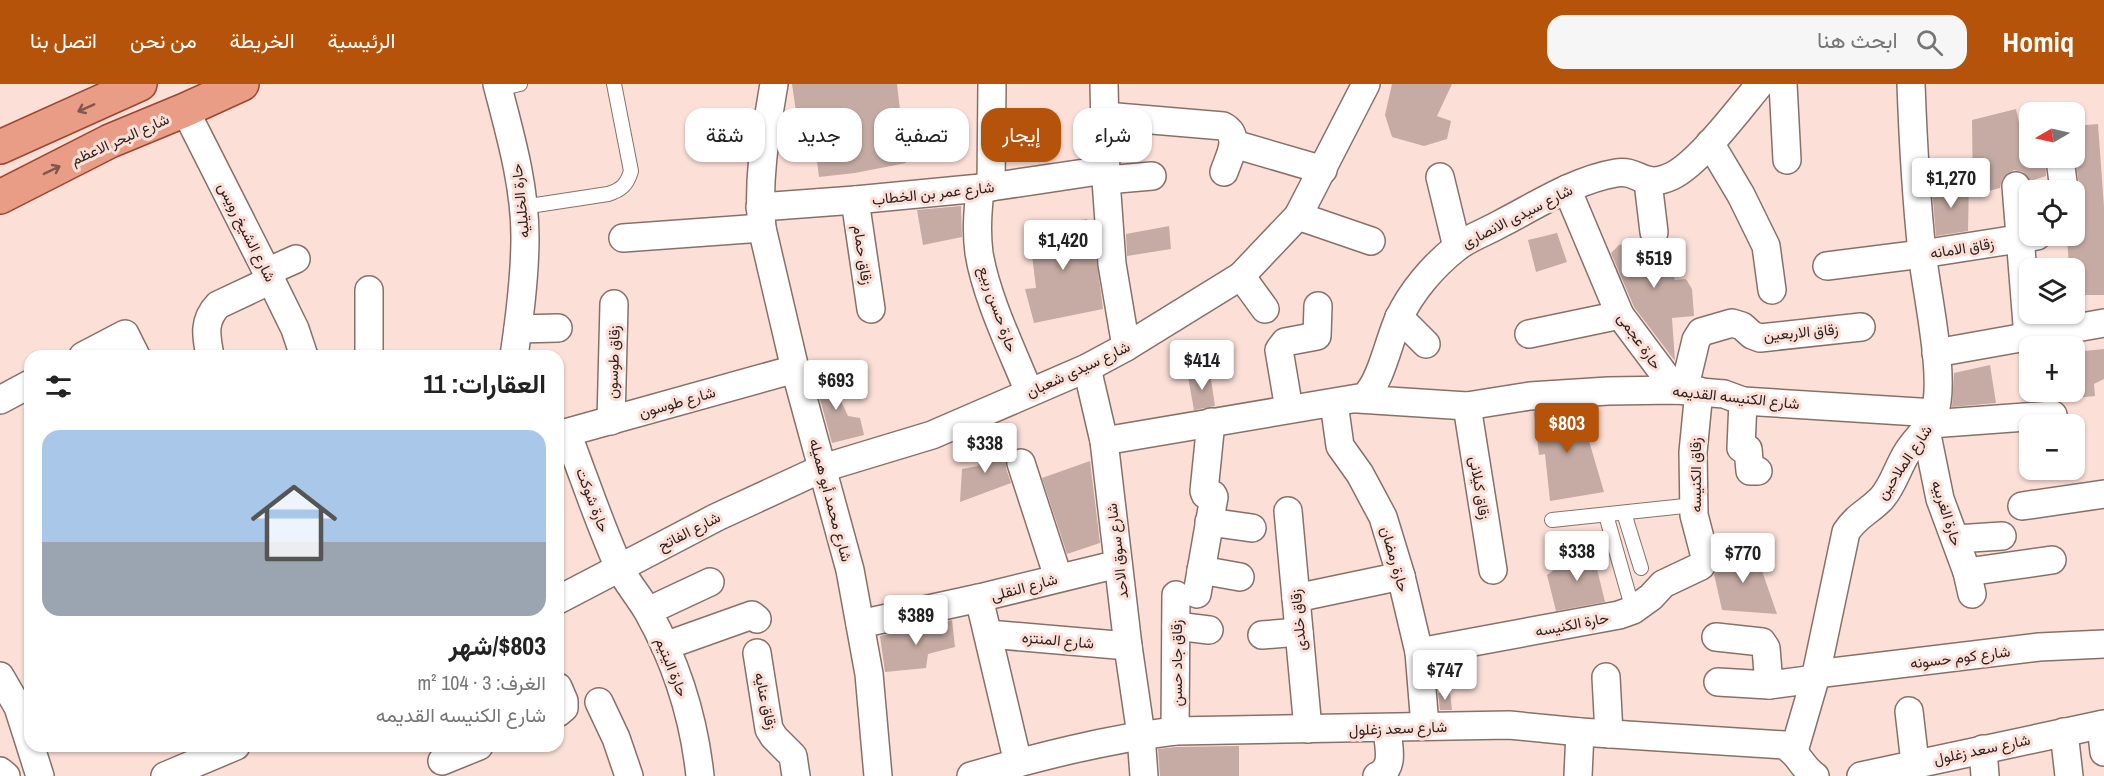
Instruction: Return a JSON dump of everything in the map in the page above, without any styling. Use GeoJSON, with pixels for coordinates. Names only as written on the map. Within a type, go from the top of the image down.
{"type":"FeatureCollection","features":[{"type":"Feature","properties":{"kind":"main road"},"geometry":{"type":"LineString","coordinates":[[0,147],[140,84]]}},
{"type":"Feature","properties":{"kind":"main road","name":"شارع البحر الاعظم"},"geometry":{"type":"LineString","coordinates":[[0,197],[110,141],[242,84]]}},
{"type":"Feature","properties":{"kind":"street","name":"شارع محمد أبو هميله"},"geometry":{"type":"LineString","coordinates":[[762,84],[768,124]]}},
{"type":"Feature","properties":{"kind":"street","name":"شارع محمد أبو هميله"},"geometry":{"type":"LineString","coordinates":[[774,84],[761,170],[761,217],[795,369],[850,570],[869,674],[879,776]]}},
{"type":"Feature","properties":{"kind":"street","name":"حارة حسن ربيع"},"geometry":{"type":"LineString","coordinates":[[992,84],[985,188],[977,221],[979,253],[987,285],[1029,392]]}},
{"type":"Feature","properties":{"kind":"street"},"geometry":{"type":"LineString","coordinates":[[1104,84],[1105,108]]}},
{"type":"Feature","properties":{"kind":"street","name":"شارع سيدى شعبان"},"geometry":{"type":"LineString","coordinates":[[823,468],[932,435],[1087,368],[1126,347],[1241,276],[1298,216],[1366,84]]}},
{"type":"Feature","properties":{"kind":"street"},"geometry":{"type":"LineString","coordinates":[[1654,232],[1648,182],[1675,175],[1710,143],[1760,84]]}},
{"type":"Feature","properties":{"kind":"street"},"geometry":{"type":"LineString","coordinates":[[1783,84],[1787,159]]}},
{"type":"Feature","properties":{"kind":"street","name":"شارع الملاحين"},"geometry":{"type":"LineString","coordinates":[[1804,768],[1816,676],[1846,532],[1861,513],[1881,499],[1896,477],[1909,448],[1930,422],[1939,399],[1936,353],[1922,254],[1913,163],[1911,84]]}},
{"type":"Feature","properties":{"kind":"street","name":"حارة الخليليه"},"geometry":{"type":"LineString","coordinates":[[505,86],[523,207],[525,236],[515,350]]}},
{"type":"Feature","properties":{"kind":"street","name":"شارع الشيخ رويس"},"geometry":{"type":"LineString","coordinates":[[185,110],[295,329],[302,350]]}},
{"type":"Feature","properties":{"kind":"street"},"geometry":{"type":"LineString","coordinates":[[1152,120],[1224,126],[1231,130],[1234,144],[1224,172]]}},
{"type":"Feature","properties":{"kind":"street"},"geometry":{"type":"LineString","coordinates":[[1710,143],[1741,195],[1767,246],[1772,290]]}},
{"type":"Feature","properties":{"kind":"street"},"geometry":{"type":"LineString","coordinates":[[1234,144],[1323,170]]}},
{"type":"Feature","properties":{"kind":"street"},"geometry":{"type":"LineString","coordinates":[[1106,162],[1113,264],[1126,347]]}},
{"type":"Feature","properties":{"kind":"street","name":"شارع سيدى الانصارى"},"geometry":{"type":"LineString","coordinates":[[1346,401],[1364,397],[1373,387],[1399,317],[1424,278],[1457,247],[1567,189],[1620,172],[1635,174],[1648,182]]}},
{"type":"Feature","properties":{"kind":"street","name":"شارع عمر بن الخطاب"},"geometry":{"type":"LineString","coordinates":[[761,217],[855,200],[1106,175],[1152,176]]}},
{"type":"Feature","properties":{"kind":"street"},"geometry":{"type":"LineString","coordinates":[[1440,177],[1457,247]]}},
{"type":"Feature","properties":{"kind":"street"},"geometry":{"type":"LineString","coordinates":[[2016,186],[2019,198]]}},
{"type":"Feature","properties":{"kind":"street","name":"حارة عجمى"},"geometry":{"type":"LineString","coordinates":[[1567,189],[1620,315],[1686,390]]}},
{"type":"Feature","properties":{"kind":"street","name":"زقاق حمام"},"geometry":{"type":"LineString","coordinates":[[855,200],[871,309]]}},
{"type":"Feature","properties":{"kind":"street"},"geometry":{"type":"LineString","coordinates":[[1298,216],[1371,241]]}},
{"type":"Feature","properties":{"kind":"street"},"geometry":{"type":"LineString","coordinates":[[623,237],[761,217]]}},
{"type":"Feature","properties":{"kind":"street","name":"زقاق الامانه"},"geometry":{"type":"LineString","coordinates":[[1827,266],[2019,239]]}},
{"type":"Feature","properties":{"kind":"street"},"geometry":{"type":"LineString","coordinates":[[2028,336],[2029,246]]}},
{"type":"Feature","properties":{"kind":"street"},"geometry":{"type":"LineString","coordinates":[[209,350],[206,329],[212,312],[218,305],[296,259]]}},
{"type":"Feature","properties":{"kind":"street"},"geometry":{"type":"LineString","coordinates":[[1241,276],[1265,309]]}},
{"type":"Feature","properties":{"kind":"street"},"geometry":{"type":"LineString","coordinates":[[364,350],[369,290]]}},
{"type":"Feature","properties":{"kind":"street","name":"زقاق طوسون"},"geometry":{"type":"LineString","coordinates":[[611,421],[614,304]]}},
{"type":"Feature","properties":{"kind":"street"},"geometry":{"type":"LineString","coordinates":[[1289,409],[1279,350],[1285,342],[1317,336],[1318,306]]}},
{"type":"Feature","properties":{"kind":"street"},"geometry":{"type":"LineString","coordinates":[[1529,334],[1620,315]]}},
{"type":"Feature","properties":{"kind":"street"},"geometry":{"type":"LineString","coordinates":[[1399,317],[1426,344]]}},
{"type":"Feature","properties":{"kind":"street"},"geometry":{"type":"LineString","coordinates":[[2033,336],[2104,323]]}},
{"type":"Feature","properties":{"kind":"street","name":"زقاق الاربعين"},"geometry":{"type":"LineString","coordinates":[[1686,390],[1696,340],[1705,329],[1732,324],[1742,326],[1752,335],[1760,338],[1860,327]]}},
{"type":"Feature","properties":{"kind":"street"},"geometry":{"type":"LineString","coordinates":[[518,329],[558,328]]}},
{"type":"Feature","properties":{"kind":"street"},"geometry":{"type":"LineString","coordinates":[[94,350],[125,334],[133,350]]}},
{"type":"Feature","properties":{"kind":"street"},"geometry":{"type":"LineString","coordinates":[[1936,353],[2019,339]]}},
{"type":"Feature","properties":{"kind":"street","name":"شارع سوق الاحد"},"geometry":{"type":"LineString","coordinates":[[1087,368],[1104,441],[1141,735],[1144,776]]}},
{"type":"Feature","properties":{"kind":"street","name":"شارع طوسون"},"geometry":{"type":"LineString","coordinates":[[564,434],[795,369]]}},
{"type":"Feature","properties":{"kind":"street"},"geometry":{"type":"LineString","coordinates":[[0,400],[24,387]]}},
{"type":"Feature","properties":{"kind":"street","name":"شارع الكنيسه القديمه"},"geometry":{"type":"LineString","coordinates":[[1346,401],[1467,406],[1530,396],[1608,391],[1686,390],[1724,394],[1743,401],[1930,422],[2019,418]]}},
{"type":"Feature","properties":{"kind":"street","name":"زقاق الكنيسه"},"geometry":{"type":"LineString","coordinates":[[1686,390],[1693,452],[1694,515],[1705,557]]}},
{"type":"Feature","properties":{"kind":"street"},"geometry":{"type":"LineString","coordinates":[[1104,441],[1346,401]]}},
{"type":"Feature","properties":{"kind":"street","name":"حارة رمضان"},"geometry":{"type":"LineString","coordinates":[[1346,401],[1340,446],[1360,474],[1383,517],[1401,576],[1419,652],[1425,726]]}},
{"type":"Feature","properties":{"kind":"street"},"geometry":{"type":"LineString","coordinates":[[1743,401],[1741,448],[1748,449],[1750,471],[1758,471]]}},
{"type":"Feature","properties":{"kind":"street","name":"زقاق كيلانى"},"geometry":{"type":"LineString","coordinates":[[1467,406],[1493,570]]}},
{"type":"Feature","properties":{"kind":"street","name":"زقاق جاد حسن"},"geometry":{"type":"LineString","coordinates":[[1176,731],[1176,626],[1191,586],[1214,497],[1205,494],[1204,491],[1211,422]]}},
{"type":"Feature","properties":{"kind":"street","name":"حارة الغربيه"},"geometry":{"type":"LineString","coordinates":[[1930,422],[1940,499],[1970,583],[2052,561]]}},
{"type":"Feature","properties":{"kind":"street","name":"حارة شوكت"},"geometry":{"type":"LineString","coordinates":[[564,436],[619,567]]}},
{"type":"Feature","properties":{"kind":"street"},"geometry":{"type":"LineString","coordinates":[[1021,463],[1058,578]]}},
{"type":"Feature","properties":{"kind":"street","name":"شارع الفاتح"},"geometry":{"type":"LineString","coordinates":[[564,597],[717,517],[823,468]]}},
{"type":"Feature","properties":{"kind":"street"},"geometry":{"type":"LineString","coordinates":[[2022,506],[2104,494]]}},
{"type":"Feature","properties":{"kind":"street","name":"زقاق خلدى"},"geometry":{"type":"LineString","coordinates":[[1288,511],[1308,729]]}},
{"type":"Feature","properties":{"kind":"street"},"geometry":{"type":"LineString","coordinates":[[1209,522],[1252,528]]}},
{"type":"Feature","properties":{"kind":"street"},"geometry":{"type":"LineString","coordinates":[[1956,539],[2002,536]]}},
{"type":"Feature","properties":{"kind":"street","name":"حارة الكنيسه"},"geometry":{"type":"LineString","coordinates":[[1419,652],[1619,615],[1633,610],[1664,584],[1701,566],[1705,557]]}},
{"type":"Feature","properties":{"kind":"street","name":"شارع النقلى"},"geometry":{"type":"LineString","coordinates":[[860,624],[1118,564]]}},
{"type":"Feature","properties":{"kind":"street","name":"حارة اليتيم"},"geometry":{"type":"LineString","coordinates":[[619,567],[648,611],[685,697],[698,750],[700,776]]}},
{"type":"Feature","properties":{"kind":"street"},"geometry":{"type":"LineString","coordinates":[[1296,598],[1401,576]]}},
{"type":"Feature","properties":{"kind":"street"},"geometry":{"type":"LineString","coordinates":[[1191,586],[1240,577]]}},
{"type":"Feature","properties":{"kind":"street"},"geometry":{"type":"LineString","coordinates":[[648,611],[710,582]]}},
{"type":"Feature","properties":{"kind":"street"},"geometry":{"type":"LineString","coordinates":[[979,598],[1018,763]]}},
{"type":"Feature","properties":{"kind":"street"},"geometry":{"type":"LineString","coordinates":[[665,646],[752,615],[757,620]]}},
{"type":"Feature","properties":{"kind":"street"},"geometry":{"type":"LineString","coordinates":[[1176,626],[1209,630]]}},
{"type":"Feature","properties":{"kind":"street"},"geometry":{"type":"LineString","coordinates":[[1262,635],[1299,632]]}},
{"type":"Feature","properties":{"kind":"street","name":"شارع المنتزه"},"geometry":{"type":"LineString","coordinates":[[988,634],[1128,646]]}},
{"type":"Feature","properties":{"kind":"street"},"geometry":{"type":"LineString","coordinates":[[1716,637],[1762,642],[1766,648],[1769,685]]}},
{"type":"Feature","properties":{"kind":"street","name":"شارع كوم حسونه"},"geometry":{"type":"LineString","coordinates":[[1718,682],[1769,685],[1816,676],[2039,647],[2104,644]]}},
{"type":"Feature","properties":{"kind":"street","name":"زقاق عنايه"},"geometry":{"type":"LineString","coordinates":[[757,653],[769,729],[793,756],[796,776]]}},
{"type":"Feature","properties":{"kind":"street"},"geometry":{"type":"LineString","coordinates":[[0,676],[24,704]]}},
{"type":"Feature","properties":{"kind":"street"},"geometry":{"type":"LineString","coordinates":[[1606,677],[1609,734]]}},
{"type":"Feature","properties":{"kind":"street"},"geometry":{"type":"LineString","coordinates":[[599,702],[616,738],[629,776]]}},
{"type":"Feature","properties":{"kind":"street"},"geometry":{"type":"LineString","coordinates":[[1909,711],[1912,768]]}},
{"type":"Feature","properties":{"kind":"street","name":"شارع سعد زغلول"},"geometry":{"type":"LineString","coordinates":[[971,776],[1141,735],[1176,731],[1509,725],[1580,732],[1784,745],[1804,768]]}},
{"type":"Feature","properties":{"kind":"street"},"geometry":{"type":"LineString","coordinates":[[2102,725],[2104,752]]}},
{"type":"Feature","properties":{"kind":"street","name":"شارع سعد زغلول"},"geometry":{"type":"LineString","coordinates":[[1861,776],[1912,768],[1983,749],[2102,725]]}},
{"type":"Feature","properties":{"kind":"street"},"geometry":{"type":"LineString","coordinates":[[1377,776],[1385,772],[1389,766],[1387,728]]}},
{"type":"Feature","properties":{"kind":"street"},"geometry":{"type":"LineString","coordinates":[[1578,776],[1580,732]]}},
{"type":"Feature","properties":{"kind":"street"},"geometry":{"type":"LineString","coordinates":[[2064,732],[2069,776]]}},
{"type":"Feature","properties":{"kind":"street"},"geometry":{"type":"LineString","coordinates":[[1983,749],[1984,776]]}},
{"type":"Feature","properties":{"kind":"street"},"geometry":{"type":"LineString","coordinates":[[35,752],[40,776]]}},
{"type":"Feature","properties":{"kind":"street"},"geometry":{"type":"LineString","coordinates":[[165,776],[222,752]]}},
{"type":"Feature","properties":{"kind":"street"},"geometry":{"type":"LineString","coordinates":[[442,761],[464,752]]}},
{"type":"Feature","properties":{"kind":"street"},"geometry":{"type":"LineString","coordinates":[[0,771],[6,776]]}},
{"type":"Feature","properties":{"kind":"lane"},"geometry":{"type":"LineString","coordinates":[[523,207],[608,194],[619,190],[627,182],[631,171],[614,84]]}},
{"type":"Feature","properties":{"kind":"lane"},"geometry":{"type":"LineString","coordinates":[[1552,520],[1694,505]]}},
{"type":"Feature","properties":{"kind":"lane"},"geometry":{"type":"LineString","coordinates":[[1624,513],[1641,568]]}},
{"type":"Feature","properties":{"kind":"lane"},"geometry":{"type":"LineString","coordinates":[[1606,514],[1633,610]]}},
{"type":"Feature","properties":{"kind":"building"},"geometry":{"type":"Polygon","coordinates":[[[792,84],[897,84],[900,108],[874,108],[874,162],[906,163],[819,177],[817,162],[862,162],[862,108],[795,108],[792,84]]]}},
{"type":"Feature","properties":{"kind":"building"},"geometry":{"type":"Polygon","coordinates":[[[1392,84],[1452,84],[1437,116],[1451,121],[1447,139],[1424,146],[1392,137],[1385,115],[1392,84]]]}},
{"type":"Feature","properties":{"kind":"building"},"geometry":{"type":"Polygon","coordinates":[[[2016,109],[2019,123],[2019,168],[2046,168],[2046,176],[2029,180],[2023,172],[2014,170],[2002,179],[2000,188],[1973,195],[1972,120],[2016,109]]]}},
{"type":"Feature","properties":{"kind":"building"},"geometry":{"type":"Polygon","coordinates":[[[2098,124],[2104,207],[2104,295],[2085,295],[2085,258],[2068,258],[2068,246],[2085,246],[2085,180],[2078,180],[2076,168],[2085,168],[2085,125],[2098,124]]]}},
{"type":"Feature","properties":{"kind":"building"},"geometry":{"type":"Polygon","coordinates":[[[1969,182],[1968,231],[1936,236],[1932,189],[1969,182]]]}},
{"type":"Feature","properties":{"kind":"building"},"geometry":{"type":"Polygon","coordinates":[[[961,206],[962,237],[923,245],[917,210],[961,206]]]}},
{"type":"Feature","properties":{"kind":"building"},"geometry":{"type":"Polygon","coordinates":[[[1087,219],[1090,239],[1094,239],[1103,309],[1034,323],[1025,289],[1036,288],[1028,222],[1050,220],[1050,224],[1087,219]]]}},
{"type":"Feature","properties":{"kind":"building"},"geometry":{"type":"Polygon","coordinates":[[[1169,226],[1171,249],[1127,256],[1126,234],[1169,226]]]}},
{"type":"Feature","properties":{"kind":"building"},"geometry":{"type":"Polygon","coordinates":[[[1557,233],[1567,262],[1536,272],[1528,240],[1557,233]]]}},
{"type":"Feature","properties":{"kind":"building"},"geometry":{"type":"Polygon","coordinates":[[[1641,241],[1648,247],[1659,247],[1675,280],[1686,279],[1692,289],[1694,316],[1672,318],[1675,361],[1634,307],[1611,253],[1619,245],[1641,241]]]}},
{"type":"Feature","properties":{"kind":"building"},"geometry":{"type":"Polygon","coordinates":[[[2104,349],[2104,379],[2094,384],[2095,396],[2085,397],[2085,351],[2104,349]]]}},
{"type":"Feature","properties":{"kind":"building"},"geometry":{"type":"Polygon","coordinates":[[[1990,365],[1996,403],[1952,407],[1954,373],[1990,365]]]}},
{"type":"Feature","properties":{"kind":"building"},"geometry":{"type":"Polygon","coordinates":[[[834,372],[840,399],[848,416],[860,418],[864,435],[832,443],[814,377],[834,372]]]}},
{"type":"Feature","properties":{"kind":"building"},"geometry":{"type":"Polygon","coordinates":[[[1210,373],[1215,406],[1194,410],[1188,377],[1210,373]]]}},
{"type":"Feature","properties":{"kind":"building"},"geometry":{"type":"Polygon","coordinates":[[[1585,408],[1589,441],[1604,492],[1550,501],[1545,454],[1539,455],[1534,412],[1585,408]]]}},
{"type":"Feature","properties":{"kind":"building"},"geometry":{"type":"Polygon","coordinates":[[[1004,447],[1007,456],[1006,468],[1011,483],[960,502],[962,469],[978,466],[982,450],[1004,447]]]}},
{"type":"Feature","properties":{"kind":"building"},"geometry":{"type":"Polygon","coordinates":[[[1090,461],[1100,543],[1067,554],[1042,478],[1090,461]]]}},
{"type":"Feature","properties":{"kind":"building"},"geometry":{"type":"Polygon","coordinates":[[[1591,544],[1605,602],[1556,611],[1547,575],[1591,544]]]}},
{"type":"Feature","properties":{"kind":"building"},"geometry":{"type":"Polygon","coordinates":[[[1753,545],[1777,614],[1722,610],[1714,574],[1720,562],[1753,545]]]}},
{"type":"Feature","properties":{"kind":"building"},"geometry":{"type":"Polygon","coordinates":[[[952,620],[955,647],[928,654],[926,668],[885,672],[880,636],[952,620]]]}},
{"type":"Feature","properties":{"kind":"building"},"geometry":{"type":"Polygon","coordinates":[[[1450,692],[1452,710],[1440,710],[1438,693],[1450,692]]]}},
{"type":"Feature","properties":{"kind":"building"},"geometry":{"type":"Polygon","coordinates":[[[1239,746],[1239,776],[1160,776],[1158,749],[1239,746]]]}}]}
